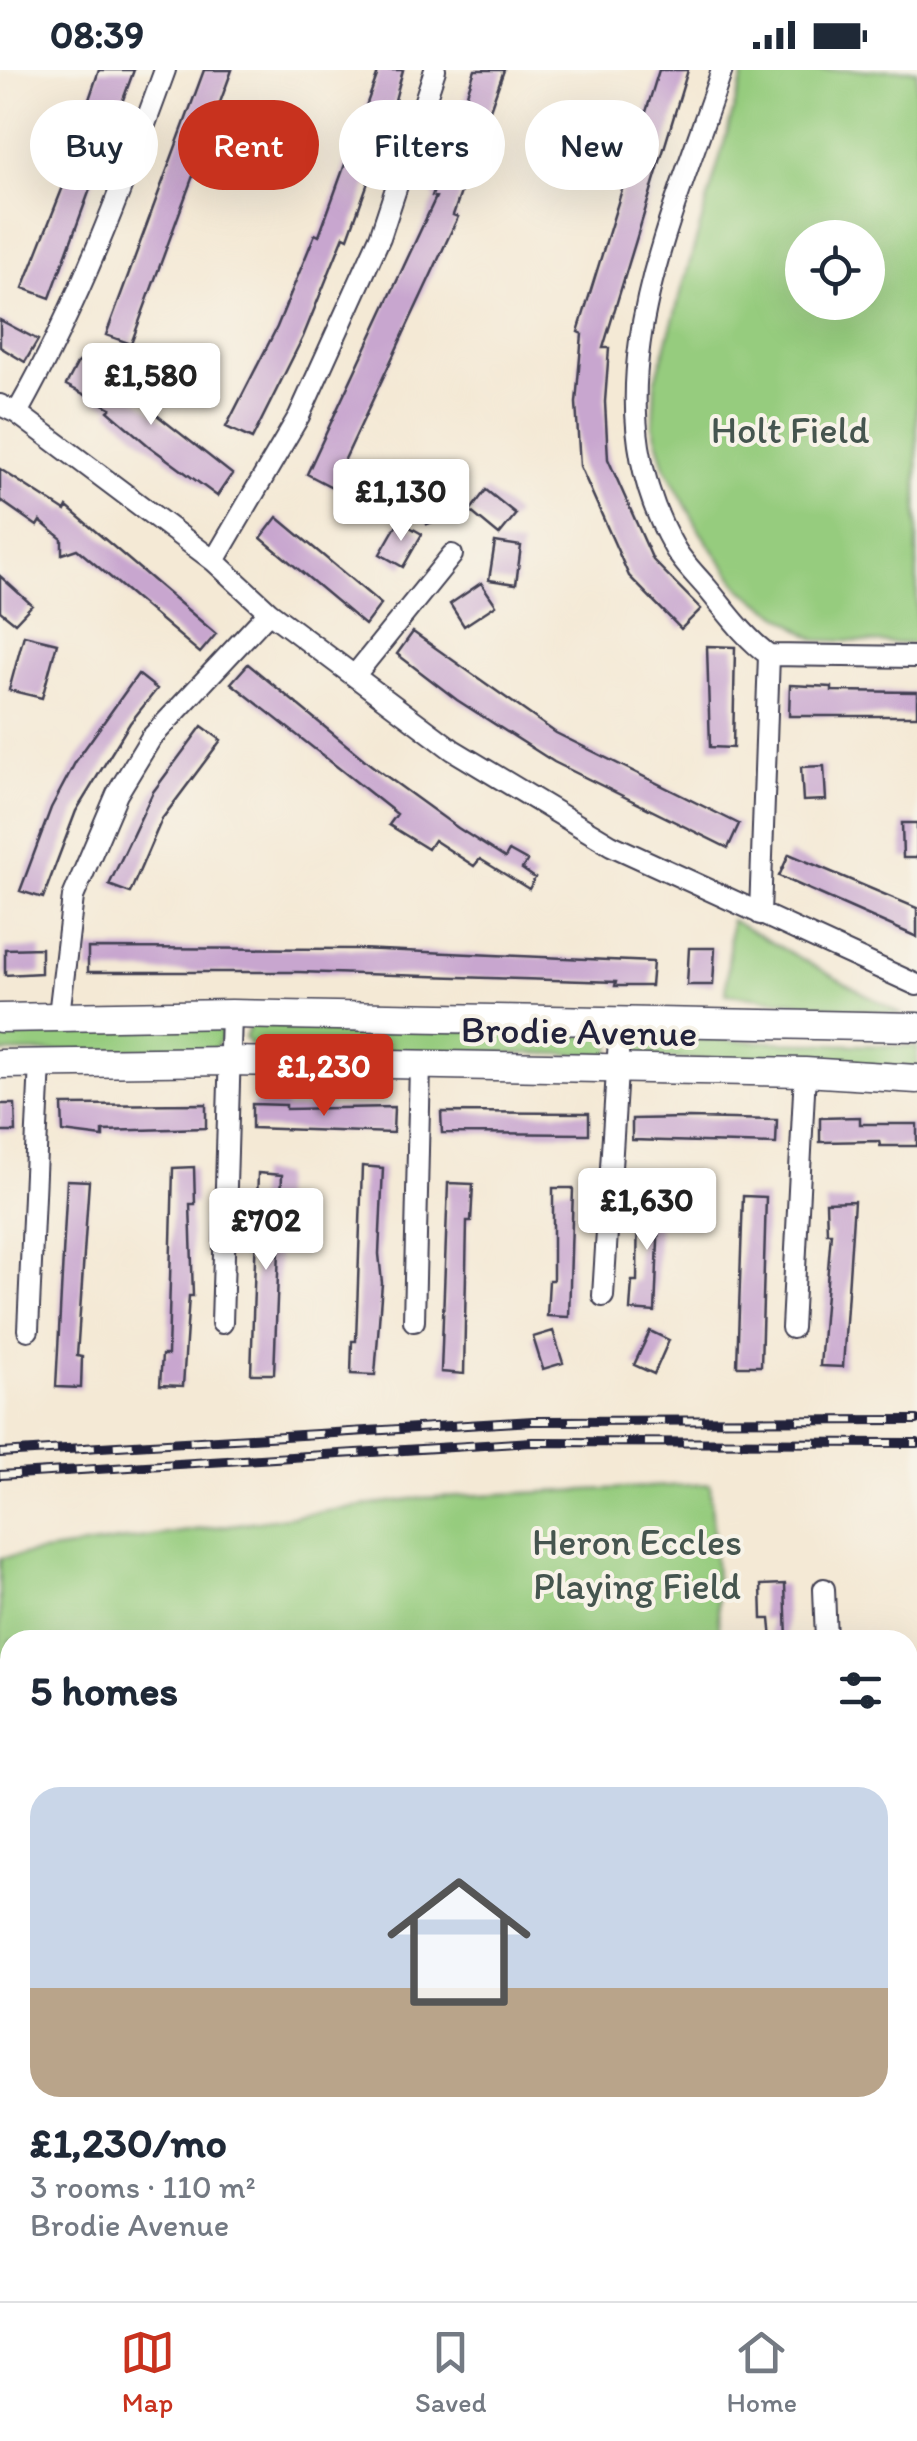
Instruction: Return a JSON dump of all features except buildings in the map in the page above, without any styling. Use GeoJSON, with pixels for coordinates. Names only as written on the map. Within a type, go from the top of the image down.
{"type":"FeatureCollection","features":[{"type":"Feature","properties":{"kind":"street"},"geometry":{"type":"LineString","coordinates":[[165,70],[105,237],[58,340],[9,409],[214,561],[269,612],[453,750],[610,845],[917,985]]}},
{"type":"Feature","properties":{"kind":"street"},"geometry":{"type":"LineString","coordinates":[[214,561],[299,416],[364,273],[435,70]]}},
{"type":"Feature","properties":{"kind":"street"},"geometry":{"type":"LineString","coordinates":[[722,70],[641,313],[634,375],[644,478],[674,548],[750,641],[769,655],[917,657]]}},
{"type":"Feature","properties":{"kind":"street"},"geometry":{"type":"LineString","coordinates":[[355,675],[452,556]]}},
{"type":"Feature","properties":{"kind":"street"},"geometry":{"type":"LineString","coordinates":[[59,1015],[73,896],[116,794],[151,738],[269,612]]}},
{"type":"Feature","properties":{"kind":"street"},"geometry":{"type":"LineString","coordinates":[[760,914],[769,655]]}},
{"type":"Feature","properties":{"kind":"street"},"geometry":{"type":"LineString","coordinates":[[222,1323],[231,1014]]}},
{"type":"Feature","properties":{"kind":"street","name":"Brodie Avenue"},"geometry":{"type":"LineString","coordinates":[[0,1018],[231,1014],[917,1027]]}},
{"type":"Feature","properties":{"kind":"street"},"geometry":{"type":"LineString","coordinates":[[603,1296],[620,1023]]}},
{"type":"Feature","properties":{"kind":"street","name":"Brodie Avenue"},"geometry":{"type":"LineString","coordinates":[[0,1064],[231,1061],[806,1072],[917,1079]]}},
{"type":"Feature","properties":{"kind":"street"},"geometry":{"type":"LineString","coordinates":[[28,1330],[40,1062]]}},
{"type":"Feature","properties":{"kind":"street"},"geometry":{"type":"LineString","coordinates":[[414,1321],[420,1065]]}},
{"type":"Feature","properties":{"kind":"street"},"geometry":{"type":"LineString","coordinates":[[792,1328],[806,1072]]}},
{"type":"Feature","properties":{"kind":"street"},"geometry":{"type":"LineString","coordinates":[[824,1588],[826,1630]]}},
{"type":"Feature","properties":{"kind":"green space","name":"Holt Field"},"geometry":{"type":"Polygon","coordinates":[[[745,70],[917,70],[917,644],[816,640],[742,590],[701,533],[665,467],[653,425],[655,383],[745,70]]]}},
{"type":"Feature","properties":{"kind":"green space"},"geometry":{"type":"Polygon","coordinates":[[[731,920],[903,1015],[726,994],[731,920]]]}},
{"type":"Feature","properties":{"kind":"green space"},"geometry":{"type":"Polygon","coordinates":[[[251,1022],[604,1036],[611,1043],[610,1055],[254,1049],[245,1038],[251,1022]]]}},
{"type":"Feature","properties":{"kind":"green space"},"geometry":{"type":"Polygon","coordinates":[[[214,1025],[223,1035],[215,1049],[0,1053],[0,1029],[214,1025]]]}},
{"type":"Feature","properties":{"kind":"green space"},"geometry":{"type":"Polygon","coordinates":[[[638,1037],[917,1047],[917,1069],[632,1057],[629,1046],[638,1037]]]}},
{"type":"Feature","properties":{"kind":"green space","name":"Heron Eccles Playing Field"},"geometry":{"type":"Polygon","coordinates":[[[710,1484],[719,1630],[0,1630],[0,1558],[418,1498],[710,1484]]]}},
{"type":"Feature","properties":{"kind":"railway"},"geometry":{"type":"LineString","coordinates":[[0,1453],[533,1421],[917,1420]]}},
{"type":"Feature","properties":{"kind":"railway"},"geometry":{"type":"LineString","coordinates":[[0,1475],[532,1442],[917,1443]]}}]}
